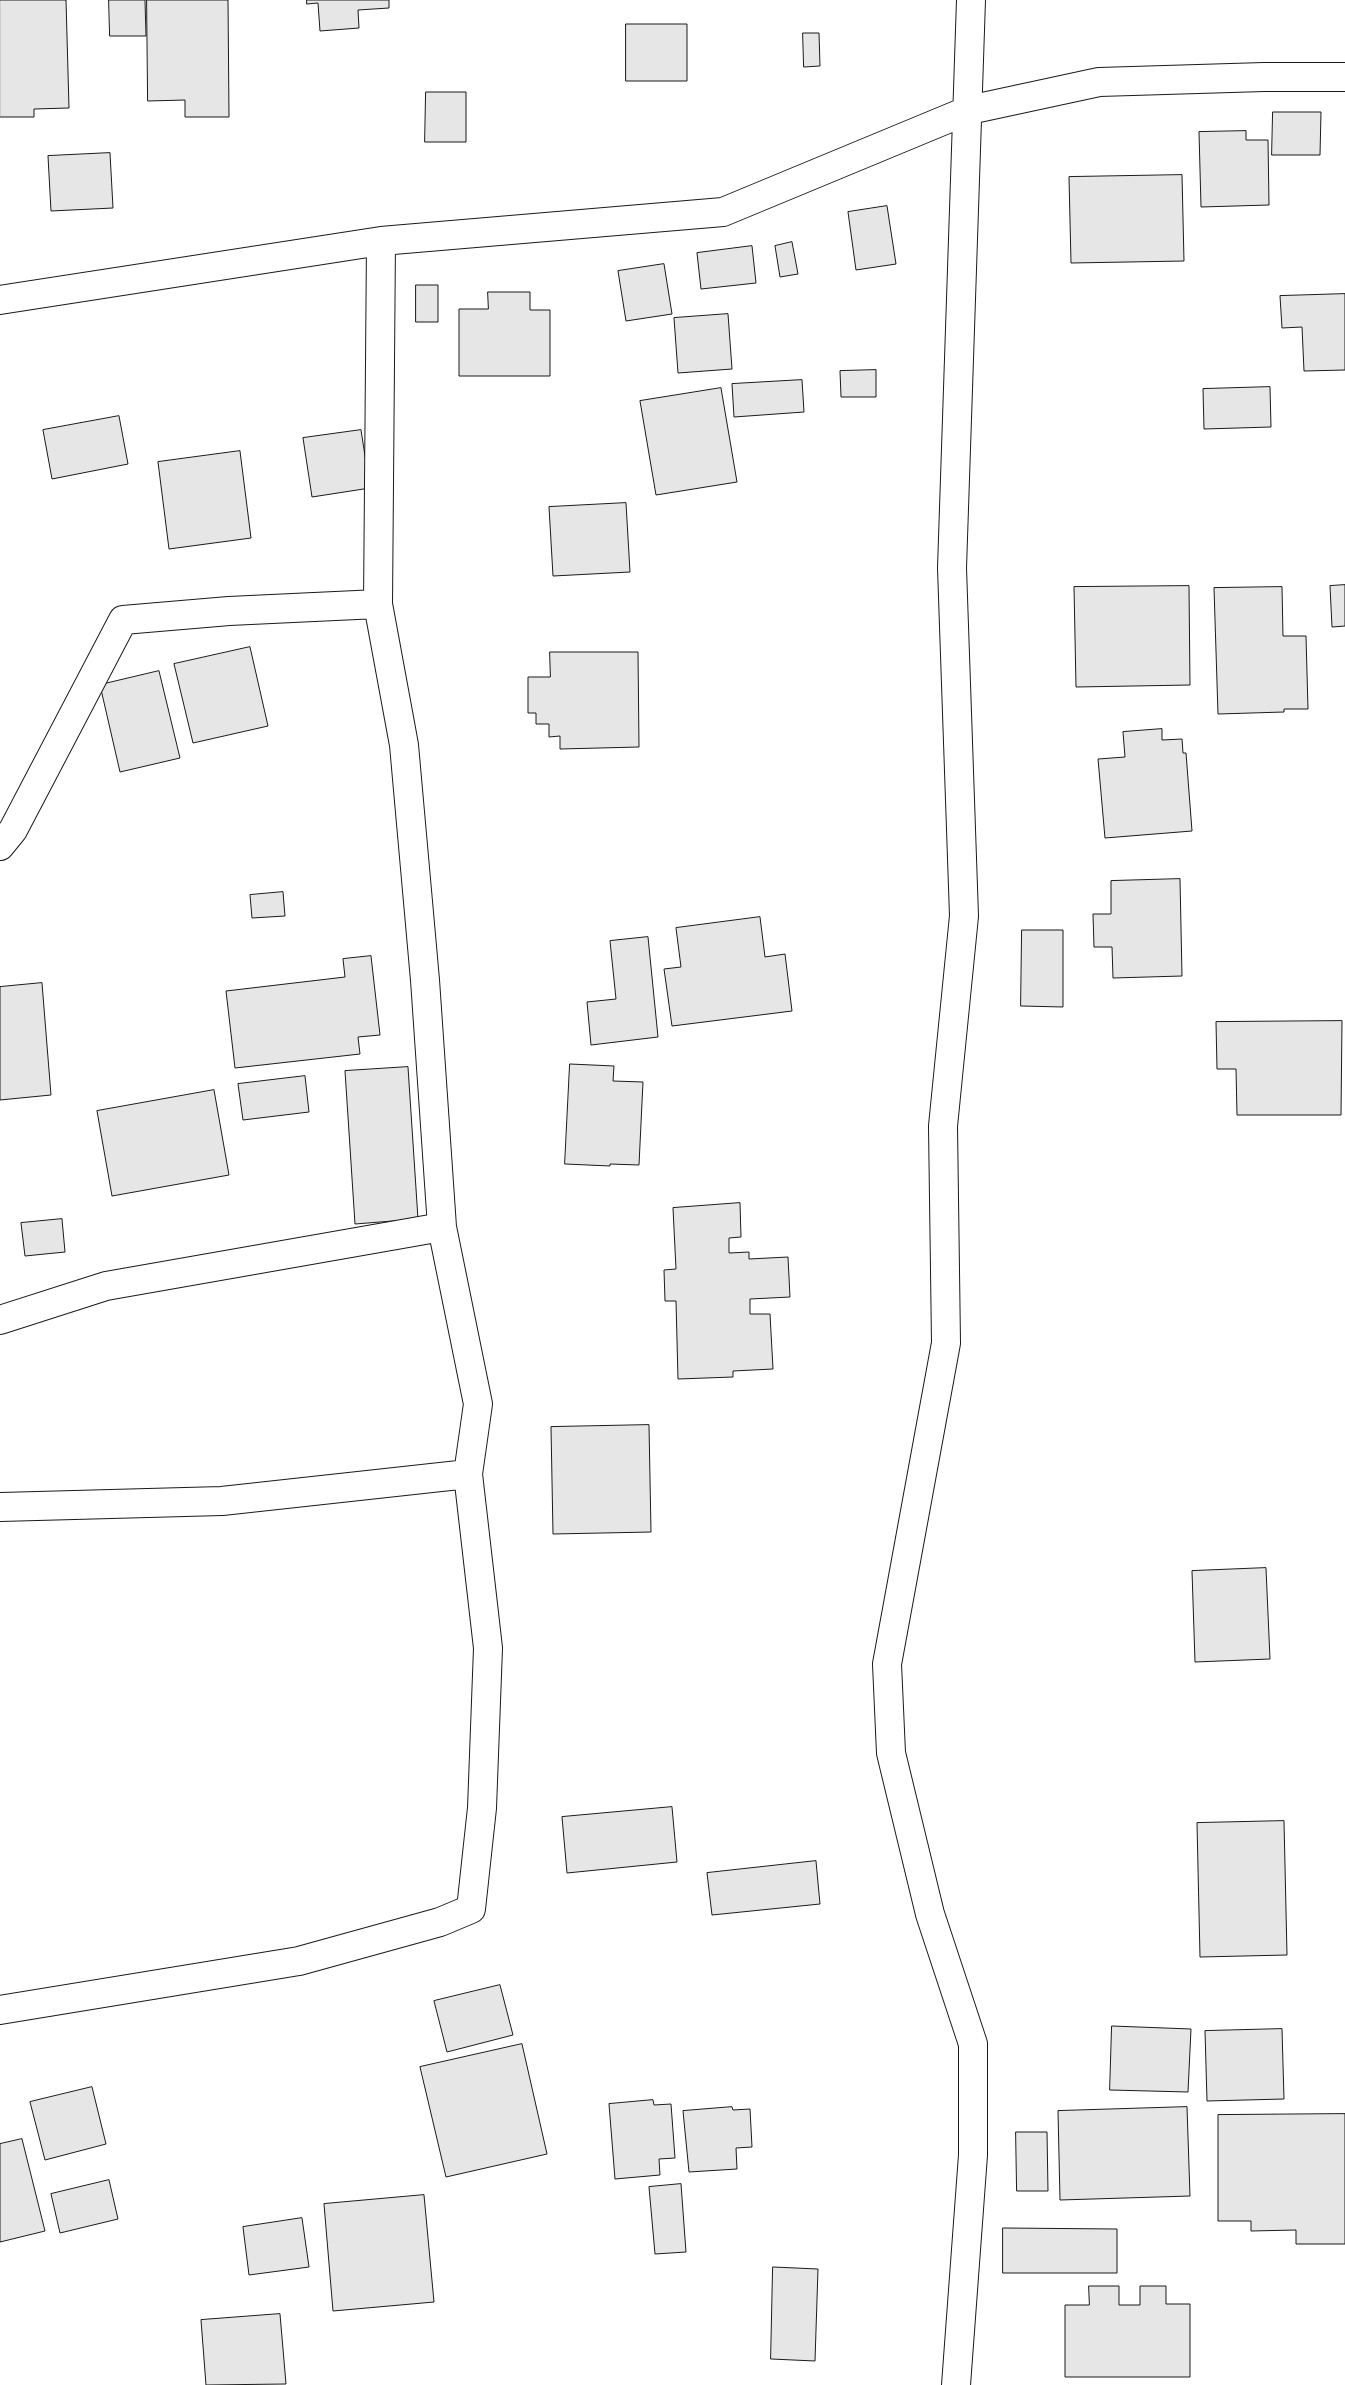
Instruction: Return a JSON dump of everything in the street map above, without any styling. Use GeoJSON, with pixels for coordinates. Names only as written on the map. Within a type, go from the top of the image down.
{"type":"FeatureCollection","features":[{"type":"Feature","properties":{"kind":"street"},"geometry":{"type":"LineString","coordinates":[[956,2385],[973,2155],[973,2044],[930,1914],[891,1753],[887,1664],[946,1343],[943,1126],[964,916],[952,568],[969,110],[971,0]]}},
{"type":"Feature","properties":{"kind":"street"},"geometry":{"type":"LineString","coordinates":[[0,300],[381,241],[723,212],[969,110],[1099,82],[1264,76],[1345,77]]}},
{"type":"Feature","properties":{"kind":"street"},"geometry":{"type":"LineString","coordinates":[[0,2010],[299,1961],[440,1922],[471,1909],[482,1808],[488,1648],[468,1474],[478,1404],[442,1227],[425,980],[404,745],[378,604],[381,241]]}},
{"type":"Feature","properties":{"kind":"street"},"geometry":{"type":"LineString","coordinates":[[0,846],[13,830],[123,620],[229,611],[378,604]]}},
{"type":"Feature","properties":{"kind":"street"},"geometry":{"type":"LineString","coordinates":[[0,1320],[106,1286],[442,1227]]}},
{"type":"Feature","properties":{"kind":"street"},"geometry":{"type":"LineString","coordinates":[[0,1507],[222,1501],[468,1474]]}},
{"type":"Feature","properties":{"kind":"building"},"geometry":{"type":"Polygon","coordinates":[[[0,0],[66,0],[69,108],[34,109],[34,117],[0,117],[0,0]]]}},
{"type":"Feature","properties":{"kind":"building"},"geometry":{"type":"Polygon","coordinates":[[[109,0],[145,0],[146,36],[110,36],[109,0]]]}},
{"type":"Feature","properties":{"kind":"building"},"geometry":{"type":"Polygon","coordinates":[[[147,0],[228,0],[229,117],[185,117],[185,100],[148,101],[147,0]]]}},
{"type":"Feature","properties":{"kind":"building"},"geometry":{"type":"Polygon","coordinates":[[[307,0],[389,0],[389,8],[358,10],[359,28],[320,31],[318,3],[307,4],[307,0]]]}},
{"type":"Feature","properties":{"kind":"building"},"geometry":{"type":"Polygon","coordinates":[[[626,24],[687,24],[687,81],[626,81],[626,24]]]}},
{"type":"Feature","properties":{"kind":"building"},"geometry":{"type":"Polygon","coordinates":[[[803,33],[819,33],[820,66],[804,67],[803,33]]]}},
{"type":"Feature","properties":{"kind":"building"},"geometry":{"type":"Polygon","coordinates":[[[426,92],[466,92],[466,142],[425,142],[426,92]]]}},
{"type":"Feature","properties":{"kind":"building"},"geometry":{"type":"Polygon","coordinates":[[[1273,112],[1321,112],[1320,155],[1272,155],[1273,112]]]}},
{"type":"Feature","properties":{"kind":"building"},"geometry":{"type":"Polygon","coordinates":[[[1246,131],[1246,140],[1268,140],[1269,205],[1201,207],[1199,132],[1246,131]]]}},
{"type":"Feature","properties":{"kind":"building"},"geometry":{"type":"Polygon","coordinates":[[[110,153],[113,208],[51,211],[48,156],[110,153]]]}},
{"type":"Feature","properties":{"kind":"building"},"geometry":{"type":"Polygon","coordinates":[[[1182,175],[1184,261],[1071,263],[1069,177],[1182,175]]]}},
{"type":"Feature","properties":{"kind":"building"},"geometry":{"type":"Polygon","coordinates":[[[887,206],[896,264],[856,270],[848,212],[887,206]]]}},
{"type":"Feature","properties":{"kind":"building"},"geometry":{"type":"Polygon","coordinates":[[[792,242],[798,274],[780,277],[775,246],[792,242]]]}},
{"type":"Feature","properties":{"kind":"building"},"geometry":{"type":"Polygon","coordinates":[[[752,246],[756,283],[701,289],[697,253],[752,246]]]}},
{"type":"Feature","properties":{"kind":"building"},"geometry":{"type":"Polygon","coordinates":[[[664,264],[672,314],[626,321],[618,271],[664,264]]]}},
{"type":"Feature","properties":{"kind":"building"},"geometry":{"type":"Polygon","coordinates":[[[416,285],[438,285],[438,322],[416,322],[416,285]]]}},
{"type":"Feature","properties":{"kind":"building"},"geometry":{"type":"Polygon","coordinates":[[[488,292],[530,292],[530,310],[550,310],[550,376],[459,376],[459,309],[488,309],[488,292]]]}},
{"type":"Feature","properties":{"kind":"building"},"geometry":{"type":"Polygon","coordinates":[[[1345,294],[1345,370],[1304,371],[1302,327],[1282,328],[1280,296],[1345,294]]]}},
{"type":"Feature","properties":{"kind":"building"},"geometry":{"type":"Polygon","coordinates":[[[728,314],[732,369],[678,373],[674,318],[728,314]]]}},
{"type":"Feature","properties":{"kind":"building"},"geometry":{"type":"Polygon","coordinates":[[[876,370],[876,397],[841,397],[840,371],[876,370]]]}},
{"type":"Feature","properties":{"kind":"building"},"geometry":{"type":"Polygon","coordinates":[[[802,380],[804,412],[734,417],[732,384],[802,380]]]}},
{"type":"Feature","properties":{"kind":"building"},"geometry":{"type":"Polygon","coordinates":[[[1270,387],[1271,427],[1204,429],[1203,389],[1270,387]]]}},
{"type":"Feature","properties":{"kind":"building"},"geometry":{"type":"Polygon","coordinates":[[[721,388],[737,482],[656,495],[640,401],[721,388]]]}},
{"type":"Feature","properties":{"kind":"building"},"geometry":{"type":"Polygon","coordinates":[[[119,416],[128,464],[52,479],[43,430],[119,416]]]}},
{"type":"Feature","properties":{"kind":"building"},"geometry":{"type":"Polygon","coordinates":[[[361,430],[370,488],[312,497],[303,438],[361,430]]]}},
{"type":"Feature","properties":{"kind":"building"},"geometry":{"type":"Polygon","coordinates":[[[240,451],[251,538],[169,549],[158,462],[240,451]]]}},
{"type":"Feature","properties":{"kind":"building"},"geometry":{"type":"Polygon","coordinates":[[[626,503],[630,572],[553,576],[549,507],[626,503]]]}},
{"type":"Feature","properties":{"kind":"building"},"geometry":{"type":"Polygon","coordinates":[[[1345,585],[1345,626],[1332,627],[1330,586],[1345,585]]]}},
{"type":"Feature","properties":{"kind":"building"},"geometry":{"type":"Polygon","coordinates":[[[1189,586],[1190,685],[1076,687],[1074,587],[1189,586]]]}},
{"type":"Feature","properties":{"kind":"building"},"geometry":{"type":"Polygon","coordinates":[[[1282,587],[1283,636],[1306,636],[1308,709],[1284,709],[1284,712],[1218,714],[1214,588],[1282,587]]]}},
{"type":"Feature","properties":{"kind":"building"},"geometry":{"type":"Polygon","coordinates":[[[250,647],[268,726],[193,743],[174,664],[250,647]]]}},
{"type":"Feature","properties":{"kind":"building"},"geometry":{"type":"Polygon","coordinates":[[[550,652],[638,652],[639,747],[560,749],[560,736],[549,737],[549,724],[536,724],[536,713],[528,713],[528,677],[550,677],[550,652]]]}},
{"type":"Feature","properties":{"kind":"building"},"geometry":{"type":"Polygon","coordinates":[[[159,671],[180,758],[120,772],[100,685],[159,671]]]}},
{"type":"Feature","properties":{"kind":"building"},"geometry":{"type":"Polygon","coordinates":[[[1162,729],[1162,740],[1182,739],[1183,753],[1186,753],[1192,831],[1105,838],[1098,759],[1125,757],[1123,732],[1162,729]]]}},
{"type":"Feature","properties":{"kind":"building"},"geometry":{"type":"Polygon","coordinates":[[[1180,879],[1182,976],[1113,978],[1112,947],[1094,947],[1093,914],[1111,914],[1111,881],[1180,879]]]}},
{"type":"Feature","properties":{"kind":"building"},"geometry":{"type":"Polygon","coordinates":[[[283,892],[285,916],[252,918],[250,895],[283,892]]]}},
{"type":"Feature","properties":{"kind":"building"},"geometry":{"type":"Polygon","coordinates":[[[760,917],[765,957],[785,954],[792,1011],[672,1026],[664,969],[681,967],[676,928],[760,917]]]}},
{"type":"Feature","properties":{"kind":"building"},"geometry":{"type":"Polygon","coordinates":[[[1022,930],[1063,930],[1063,1007],[1021,1006],[1022,930]]]}},
{"type":"Feature","properties":{"kind":"building"},"geometry":{"type":"Polygon","coordinates":[[[648,937],[658,1037],[591,1045],[587,1002],[616,999],[610,941],[648,937]]]}},
{"type":"Feature","properties":{"kind":"building"},"geometry":{"type":"Polygon","coordinates":[[[371,956],[380,1035],[358,1037],[360,1054],[235,1068],[226,991],[345,977],[343,959],[371,956]]]}},
{"type":"Feature","properties":{"kind":"building"},"geometry":{"type":"Polygon","coordinates":[[[42,983],[51,1095],[0,1100],[0,987],[42,983]]]}},
{"type":"Feature","properties":{"kind":"building"},"geometry":{"type":"Polygon","coordinates":[[[1342,1021],[1341,1115],[1237,1115],[1236,1069],[1217,1069],[1216,1022],[1342,1021]]]}},
{"type":"Feature","properties":{"kind":"building"},"geometry":{"type":"Polygon","coordinates":[[[570,1064],[614,1066],[613,1081],[643,1082],[639,1165],[565,1164],[570,1064]]]}},
{"type":"Feature","properties":{"kind":"building"},"geometry":{"type":"Polygon","coordinates":[[[408,1067],[418,1219],[355,1224],[345,1071],[408,1067]]]}},
{"type":"Feature","properties":{"kind":"building"},"geometry":{"type":"Polygon","coordinates":[[[305,1076],[309,1112],[243,1120],[238,1084],[305,1076]]]}},
{"type":"Feature","properties":{"kind":"building"},"geometry":{"type":"Polygon","coordinates":[[[214,1090],[229,1175],[112,1196],[97,1111],[214,1090]]]}},
{"type":"Feature","properties":{"kind":"building"},"geometry":{"type":"Polygon","coordinates":[[[740,1203],[741,1237],[729,1238],[729,1253],[749,1252],[749,1259],[788,1257],[790,1297],[750,1299],[750,1314],[770,1314],[773,1369],[733,1371],[733,1377],[678,1379],[676,1301],[665,1301],[664,1270],[676,1269],[673,1208],[740,1203]]]}},
{"type":"Feature","properties":{"kind":"building"},"geometry":{"type":"Polygon","coordinates":[[[62,1219],[65,1252],[25,1256],[21,1223],[62,1219]]]}},
{"type":"Feature","properties":{"kind":"building"},"geometry":{"type":"Polygon","coordinates":[[[649,1425],[651,1532],[553,1534],[551,1427],[649,1425]]]}},
{"type":"Feature","properties":{"kind":"building"},"geometry":{"type":"Polygon","coordinates":[[[1266,1568],[1270,1659],[1195,1662],[1192,1571],[1266,1568]]]}},
{"type":"Feature","properties":{"kind":"building"},"geometry":{"type":"Polygon","coordinates":[[[672,1807],[677,1862],[567,1873],[562,1817],[672,1807]]]}},
{"type":"Feature","properties":{"kind":"building"},"geometry":{"type":"Polygon","coordinates":[[[1284,1821],[1287,1955],[1200,1957],[1197,1823],[1284,1821]]]}},
{"type":"Feature","properties":{"kind":"building"},"geometry":{"type":"Polygon","coordinates":[[[816,1861],[820,1904],[712,1915],[707,1873],[816,1861]]]}},
{"type":"Feature","properties":{"kind":"building"},"geometry":{"type":"Polygon","coordinates":[[[500,1985],[513,2035],[447,2052],[434,2001],[500,1985]]]}},
{"type":"Feature","properties":{"kind":"building"},"geometry":{"type":"Polygon","coordinates":[[[1112,2026],[1191,2029],[1188,2092],[1110,2090],[1112,2026]]]}},
{"type":"Feature","properties":{"kind":"building"},"geometry":{"type":"Polygon","coordinates":[[[1282,2029],[1284,2099],[1207,2101],[1205,2031],[1282,2029]]]}},
{"type":"Feature","properties":{"kind":"building"},"geometry":{"type":"Polygon","coordinates":[[[522,2044],[547,2154],[446,2177],[420,2067],[522,2044]]]}},
{"type":"Feature","properties":{"kind":"building"},"geometry":{"type":"Polygon","coordinates":[[[92,2087],[106,2144],[45,2160],[30,2102],[92,2087]]]}},
{"type":"Feature","properties":{"kind":"building"},"geometry":{"type":"Polygon","coordinates":[[[653,2100],[654,2105],[671,2104],[675,2158],[659,2159],[660,2175],[615,2179],[609,2104],[653,2100]]]}},
{"type":"Feature","properties":{"kind":"building"},"geometry":{"type":"Polygon","coordinates":[[[732,2107],[733,2110],[750,2109],[752,2147],[736,2148],[737,2169],[689,2172],[683,2111],[732,2107]]]}},
{"type":"Feature","properties":{"kind":"building"},"geometry":{"type":"Polygon","coordinates":[[[1187,2107],[1190,2196],[1060,2200],[1058,2111],[1187,2107]]]}},
{"type":"Feature","properties":{"kind":"building"},"geometry":{"type":"Polygon","coordinates":[[[1345,2114],[1345,2244],[1296,2244],[1296,2230],[1251,2231],[1251,2221],[1218,2221],[1218,2115],[1345,2114]]]}},
{"type":"Feature","properties":{"kind":"building"},"geometry":{"type":"Polygon","coordinates":[[[1016,2132],[1047,2132],[1048,2191],[1017,2191],[1016,2132]]]}},
{"type":"Feature","properties":{"kind":"building"},"geometry":{"type":"Polygon","coordinates":[[[22,2139],[45,2231],[0,2242],[0,2144],[22,2139]]]}},
{"type":"Feature","properties":{"kind":"building"},"geometry":{"type":"Polygon","coordinates":[[[109,2180],[118,2219],[60,2233],[51,2194],[109,2180]]]}},
{"type":"Feature","properties":{"kind":"building"},"geometry":{"type":"Polygon","coordinates":[[[681,2184],[686,2252],[655,2254],[649,2187],[681,2184]]]}},
{"type":"Feature","properties":{"kind":"building"},"geometry":{"type":"Polygon","coordinates":[[[424,2195],[434,2302],[333,2311],[324,2204],[424,2195]]]}},
{"type":"Feature","properties":{"kind":"building"},"geometry":{"type":"Polygon","coordinates":[[[302,2218],[309,2267],[249,2275],[243,2227],[302,2218]]]}},
{"type":"Feature","properties":{"kind":"building"},"geometry":{"type":"Polygon","coordinates":[[[1003,2228],[1117,2229],[1117,2273],[1003,2273],[1003,2228]]]}},
{"type":"Feature","properties":{"kind":"building"},"geometry":{"type":"Polygon","coordinates":[[[773,2267],[818,2269],[815,2361],[771,2359],[773,2267]]]}},
{"type":"Feature","properties":{"kind":"building"},"geometry":{"type":"Polygon","coordinates":[[[1089,2286],[1119,2286],[1119,2305],[1140,2305],[1140,2286],[1166,2286],[1166,2304],[1190,2304],[1190,2377],[1065,2377],[1065,2305],[1089,2305],[1089,2286]]]}},
{"type":"Feature","properties":{"kind":"building"},"geometry":{"type":"Polygon","coordinates":[[[280,2314],[286,2384],[206,2385],[201,2320],[280,2314]]]}}]}
